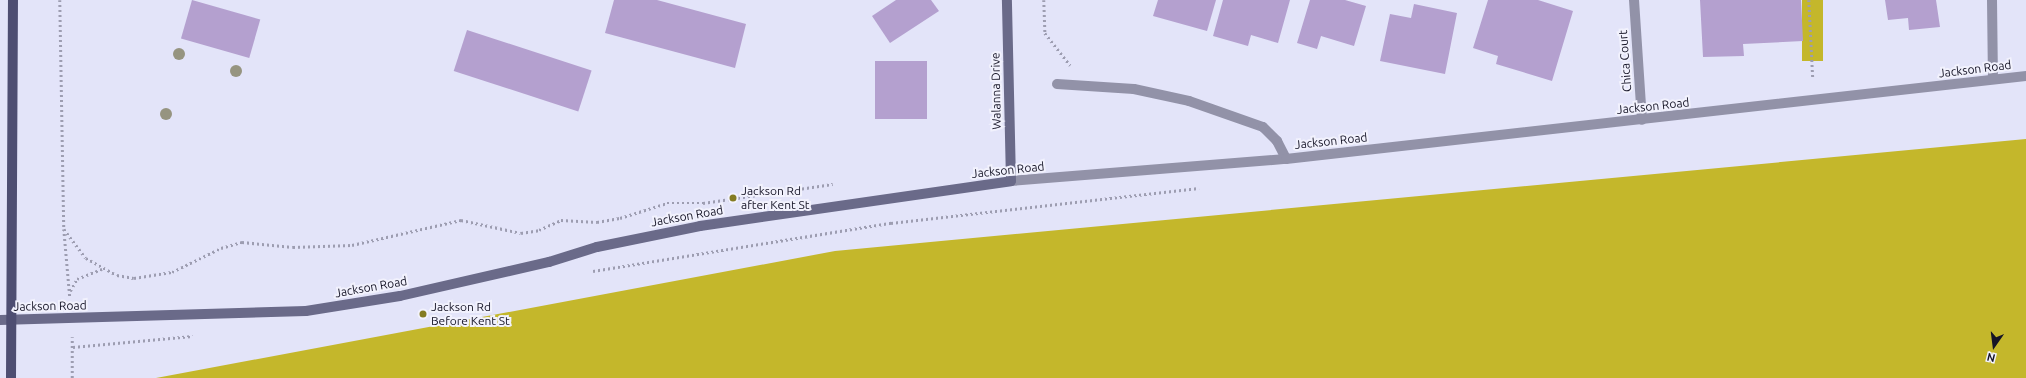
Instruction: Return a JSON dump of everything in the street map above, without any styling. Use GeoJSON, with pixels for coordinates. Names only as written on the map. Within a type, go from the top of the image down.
{"type":"FeatureCollection","features":[{"type":"Feature","properties":{"kind":"main road"},"geometry":{"type":"LineString","coordinates":[[11,378],[5,320],[13,0]]}},
{"type":"Feature","properties":{"kind":"street","name":"Walanna Drive"},"geometry":{"type":"LineString","coordinates":[[1007,0],[1011,181]]}},
{"type":"Feature","properties":{"kind":"street","name":"Chica Court"},"geometry":{"type":"LineString","coordinates":[[1634,0],[1642,120]]}},
{"type":"Feature","properties":{"kind":"street"},"geometry":{"type":"LineString","coordinates":[[1992,0],[1993,79]]}},
{"type":"Feature","properties":{"kind":"street","name":"Jackson Road"},"geometry":{"type":"LineString","coordinates":[[5,320],[306,310],[400,296],[549,262],[597,247],[700,226],[1011,181],[1286,159],[1815,101],[2026,76]]}},
{"type":"Feature","properties":{"kind":"street"},"geometry":{"type":"LineString","coordinates":[[1057,84],[1085,85],[1162,94],[1263,128],[1277,141],[1286,159]]}},
{"type":"Feature","properties":{"kind":"path"},"geometry":{"type":"LineString","coordinates":[[60,0],[64,229],[70,296]]}},
{"type":"Feature","properties":{"kind":"path"},"geometry":{"type":"LineString","coordinates":[[1044,0],[1045,33],[1085,85]]}},
{"type":"Feature","properties":{"kind":"path"},"geometry":{"type":"LineString","coordinates":[[1809,0],[1815,101]]}},
{"type":"Feature","properties":{"kind":"path"},"geometry":{"type":"LineString","coordinates":[[64,229],[86,258],[103,268],[134,278],[172,272],[221,248],[242,242],[293,247],[352,245],[462,220],[521,233],[539,230],[561,220],[597,222],[620,218],[667,203],[703,203],[833,184]]}},
{"type":"Feature","properties":{"kind":"path"},"geometry":{"type":"LineString","coordinates":[[586,272],[891,223],[1207,187]]}},
{"type":"Feature","properties":{"kind":"path"},"geometry":{"type":"LineString","coordinates":[[70,291],[77,279],[103,268]]}},
{"type":"Feature","properties":{"kind":"path"},"geometry":{"type":"LineString","coordinates":[[72,378],[73,347],[200,335]]}},
{"type":"Feature","properties":{"kind":"shaded area"},"geometry":{"type":"Polygon","coordinates":[[[1802,0],[1823,0],[1823,61],[1802,61],[1802,0]]]}},
{"type":"Feature","properties":{"kind":"shaded area"},"geometry":{"type":"Polygon","coordinates":[[[2026,139],[2026,378],[156,378],[835,251],[2026,139]]]}},
{"type":"Feature","properties":{"kind":"building"},"geometry":{"type":"Polygon","coordinates":[[[192,0],[260,20],[249,58],[181,38],[192,0]]]}},
{"type":"Feature","properties":{"kind":"building"},"geometry":{"type":"Polygon","coordinates":[[[614,0],[657,0],[746,24],[735,68],[605,33],[614,0]]]}},
{"type":"Feature","properties":{"kind":"building"},"geometry":{"type":"Polygon","coordinates":[[[896,0],[931,0],[939,11],[890,43],[872,16],[896,0]]]}},
{"type":"Feature","properties":{"kind":"building"},"geometry":{"type":"Polygon","coordinates":[[[1158,0],[1216,0],[1207,31],[1153,16],[1158,0]]]}},
{"type":"Feature","properties":{"kind":"building"},"geometry":{"type":"Polygon","coordinates":[[[1223,0],[1290,0],[1278,43],[1251,35],[1248,46],[1213,36],[1223,0]]]}},
{"type":"Feature","properties":{"kind":"building"},"geometry":{"type":"Polygon","coordinates":[[[1310,0],[1345,0],[1366,6],[1354,46],[1321,36],[1317,49],[1297,43],[1310,0]]]}},
{"type":"Feature","properties":{"kind":"building"},"geometry":{"type":"Polygon","coordinates":[[[1488,0],[1538,0],[1573,11],[1552,81],[1496,64],[1498,56],[1473,48],[1488,0]]]}},
{"type":"Feature","properties":{"kind":"building"},"geometry":{"type":"Polygon","coordinates":[[[1700,0],[1801,0],[1803,41],[1743,44],[1744,56],[1703,57],[1700,0]]]}},
{"type":"Feature","properties":{"kind":"building"},"geometry":{"type":"Polygon","coordinates":[[[1885,0],[1936,0],[1940,27],[1909,30],[1908,18],[1888,20],[1885,0]]]}},
{"type":"Feature","properties":{"kind":"building"},"geometry":{"type":"Polygon","coordinates":[[[1414,4],[1457,13],[1445,74],[1380,61],[1390,14],[1411,18],[1414,4]]]}},
{"type":"Feature","properties":{"kind":"building"},"geometry":{"type":"Polygon","coordinates":[[[467,30],[592,70],[578,111],[454,71],[467,30]]]}},
{"type":"Feature","properties":{"kind":"building"},"geometry":{"type":"Polygon","coordinates":[[[875,61],[927,61],[927,119],[875,119],[875,61]]]}},
{"type":"Feature","properties":{"kind":"place","name":"Jackson Rd after Kent St"},"geometry":{"type":"Point","coordinates":[733,198]}},
{"type":"Feature","properties":{"kind":"place","name":"Jackson Rd Before Kent St"},"geometry":{"type":"Point","coordinates":[423,314]}}]}
